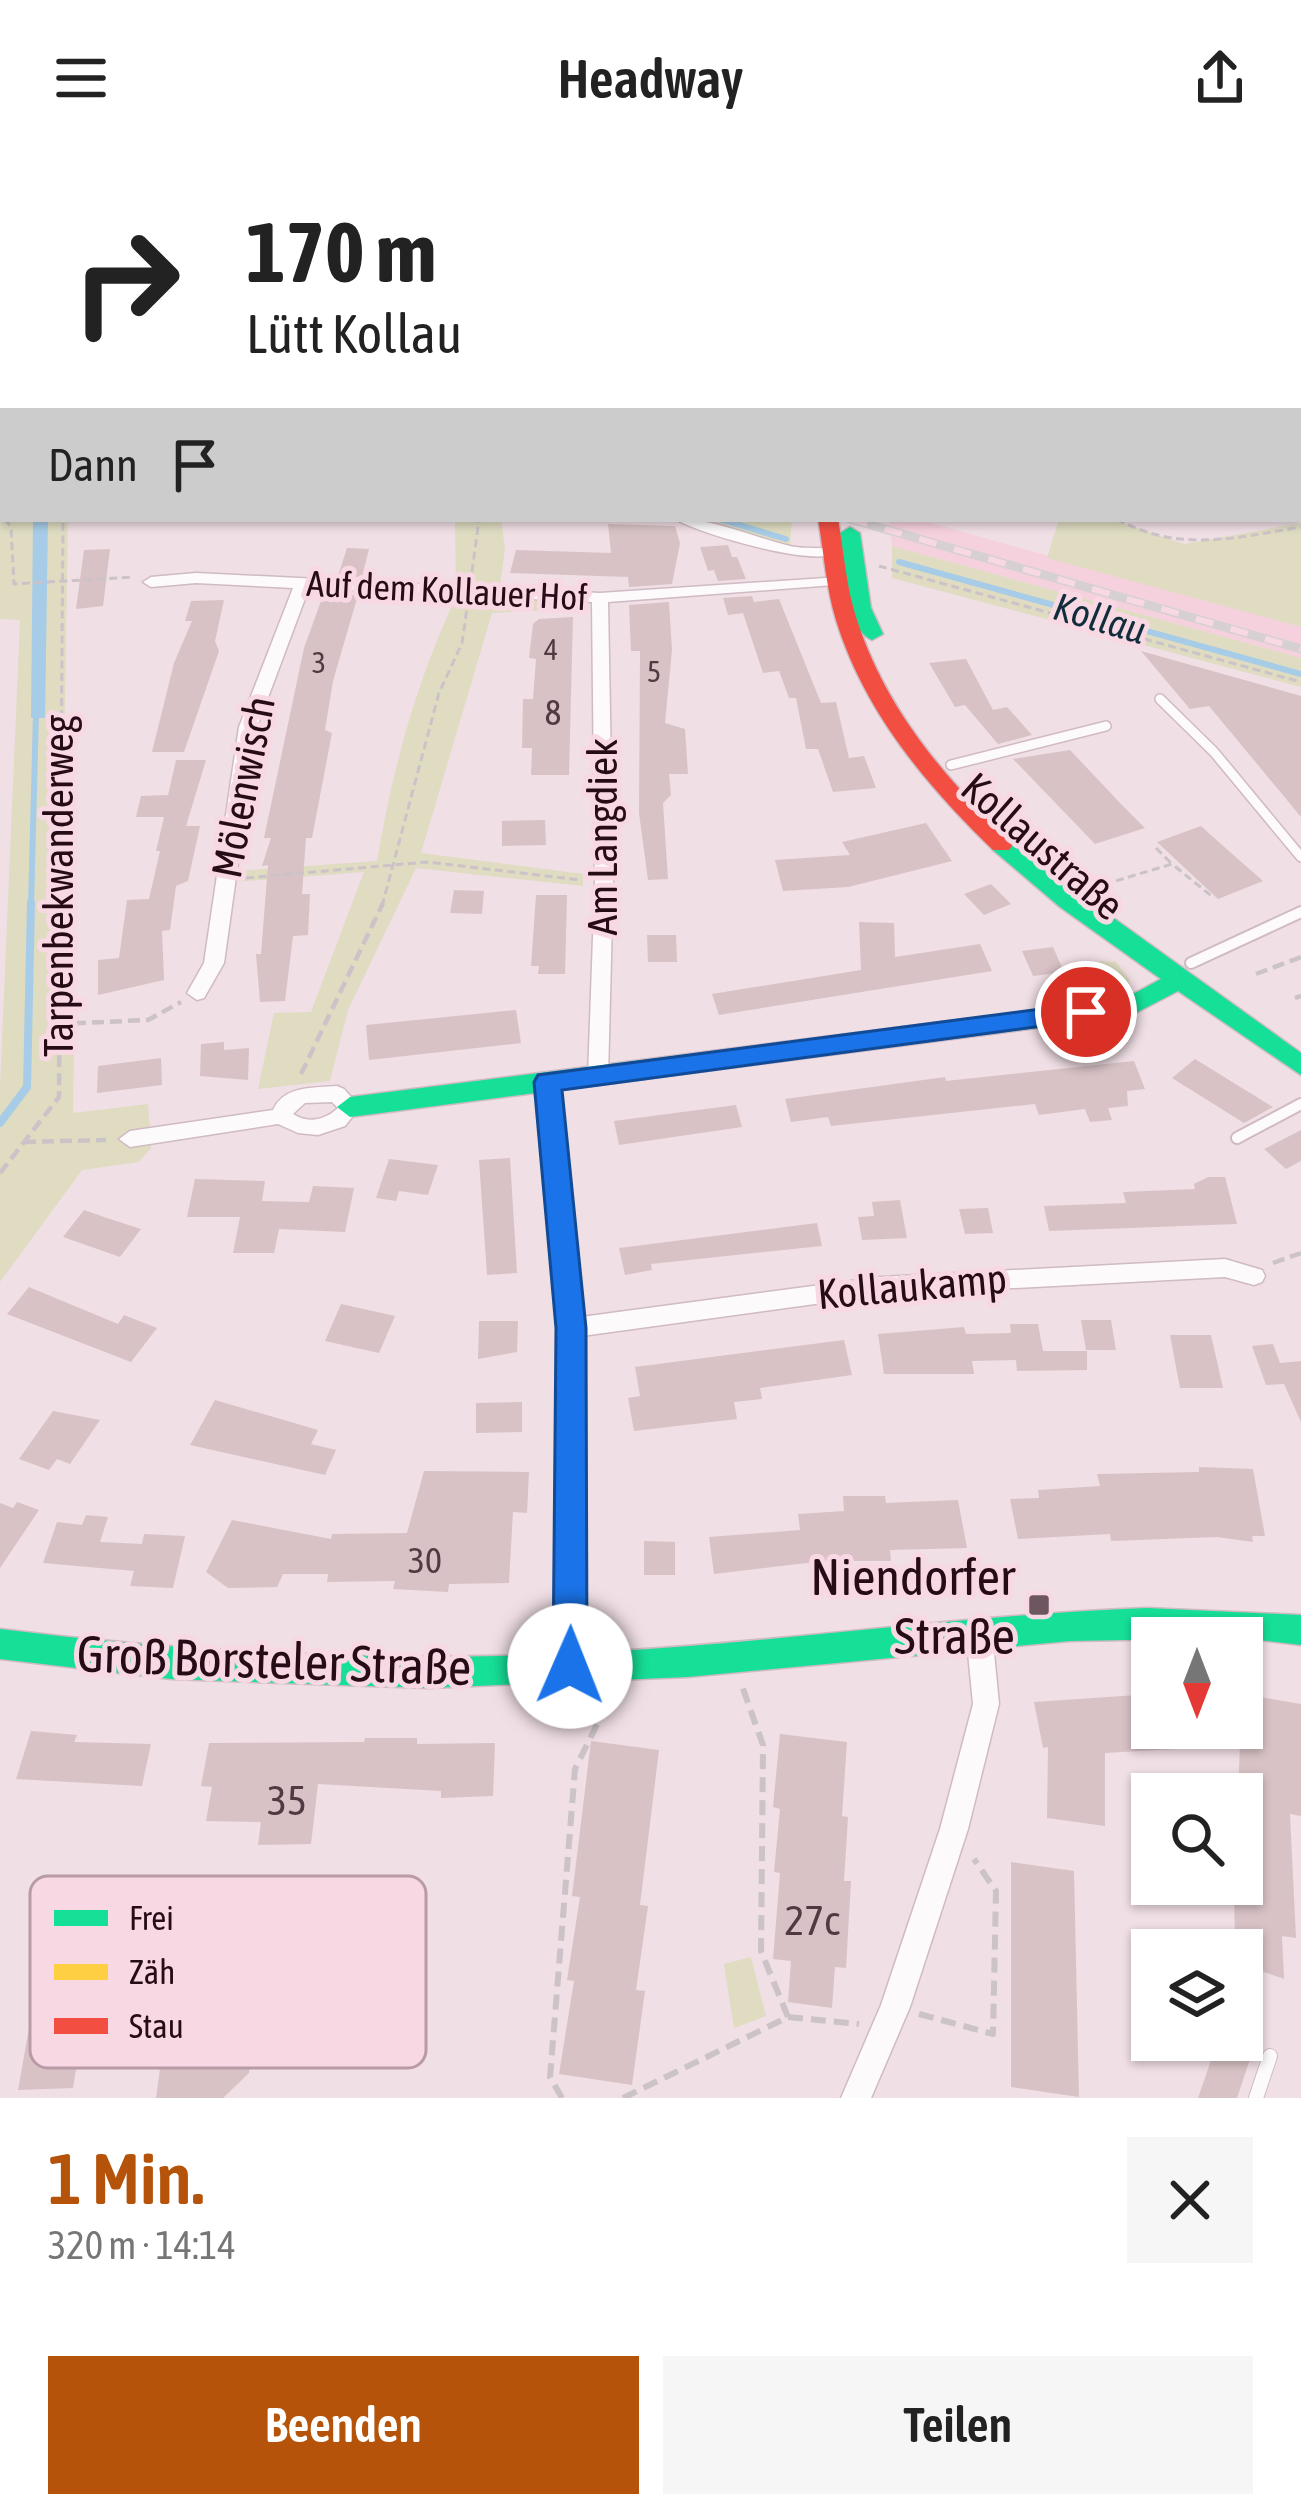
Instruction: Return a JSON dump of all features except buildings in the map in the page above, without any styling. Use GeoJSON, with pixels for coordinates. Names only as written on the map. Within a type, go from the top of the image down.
{"type":"FeatureCollection","features":[{"type":"Feature","properties":{"kind":"main road","name":"Kollaustraße"},"geometry":{"type":"LineString","coordinates":[[828,522],[844,621],[879,700],[937,781],[1016,862],[1301,1039]]}},
{"type":"Feature","properties":{"kind":"main road","name":"Kollaustraße"},"geometry":{"type":"LineString","coordinates":[[849,522],[862,608],[878,650],[916,718],[951,765],[1022,840],[1301,1066]]}},
{"type":"Feature","properties":{"kind":"main road"},"geometry":{"type":"LineString","coordinates":[[350,1107],[1130,1007],[1186,971]]}},
{"type":"Feature","properties":{"kind":"main road","name":"Groß Borsteler Straße"},"geometry":{"type":"LineString","coordinates":[[0,1644],[119,1661],[282,1671],[732,1659],[980,1632],[1158,1620],[1301,1630]]}},
{"type":"Feature","properties":{"kind":"street"},"geometry":{"type":"LineString","coordinates":[[693,522],[832,567]]}},
{"type":"Feature","properties":{"kind":"street","name":"Auf dem Kollauer Hof"},"geometry":{"type":"LineString","coordinates":[[151,583],[303,583],[601,598],[832,567]]}},
{"type":"Feature","properties":{"kind":"street","name":"Mölenwisch"},"geometry":{"type":"LineString","coordinates":[[196,993],[214,963],[248,727],[303,583]]}},
{"type":"Feature","properties":{"kind":"street","name":"Am Langdiek"},"geometry":{"type":"LineString","coordinates":[[598,1076],[604,882],[601,598]]}},
{"type":"Feature","properties":{"kind":"street"},"geometry":{"type":"LineString","coordinates":[[548,1082],[571,1328],[570,1666]]}},
{"type":"Feature","properties":{"kind":"street"},"geometry":{"type":"LineString","coordinates":[[338,1094],[350,1107],[339,1121],[307,1126],[293,1126],[282,1116],[284,1106],[301,1096],[338,1094]]}},
{"type":"Feature","properties":{"kind":"street"},"geometry":{"type":"LineString","coordinates":[[130,1139],[282,1116]]}},
{"type":"Feature","properties":{"kind":"street","name":"Kollaukamp"},"geometry":{"type":"LineString","coordinates":[[571,1328],[881,1286],[1201,1269],[1254,1276]]}},
{"type":"Feature","properties":{"kind":"street"},"geometry":{"type":"LineString","coordinates":[[856,2098],[891,2018],[954,1829],[986,1704],[980,1632]]}},
{"type":"Feature","properties":{"kind":"lane"},"geometry":{"type":"LineString","coordinates":[[1160,699],[1214,752],[1301,857]]}},
{"type":"Feature","properties":{"kind":"lane"},"geometry":{"type":"LineString","coordinates":[[951,765],[1106,726]]}},
{"type":"Feature","properties":{"kind":"lane"},"geometry":{"type":"LineString","coordinates":[[1186,971],[1301,912]]}},
{"type":"Feature","properties":{"kind":"lane"},"geometry":{"type":"LineString","coordinates":[[1237,1138],[1301,1104]]}},
{"type":"Feature","properties":{"kind":"lane"},"geometry":{"type":"LineString","coordinates":[[1256,2098],[1270,2056]]}},
{"type":"Feature","properties":{"kind":"path"},"geometry":{"type":"LineString","coordinates":[[7,522],[14,584],[129,575],[151,583]]}},
{"type":"Feature","properties":{"kind":"path","name":"Tarpenbekwanderweg"},"geometry":{"type":"LineString","coordinates":[[0,1173],[59,1097],[63,522]]}},
{"type":"Feature","properties":{"kind":"path"},"geometry":{"type":"LineString","coordinates":[[301,1096],[296,1084],[399,862],[439,693],[462,644],[479,522]]}},
{"type":"Feature","properties":{"kind":"path"},"geometry":{"type":"LineString","coordinates":[[1122,522],[1154,540],[1178,545],[1301,527]]}},
{"type":"Feature","properties":{"kind":"path"},"geometry":{"type":"LineString","coordinates":[[872,566],[1301,682]]}},
{"type":"Feature","properties":{"kind":"path"},"geometry":{"type":"LineString","coordinates":[[1156,848],[1214,898]]}},
{"type":"Feature","properties":{"kind":"path"},"geometry":{"type":"LineString","coordinates":[[223,880],[399,862],[604,882]]}},
{"type":"Feature","properties":{"kind":"path"},"geometry":{"type":"LineString","coordinates":[[1084,890],[1172,864]]}},
{"type":"Feature","properties":{"kind":"path"},"geometry":{"type":"LineString","coordinates":[[1256,974],[1301,957]]}},
{"type":"Feature","properties":{"kind":"path"},"geometry":{"type":"LineString","coordinates":[[56,1024],[148,1020],[196,993]]}},
{"type":"Feature","properties":{"kind":"path"},"geometry":{"type":"LineString","coordinates":[[24,1142],[130,1139]]}},
{"type":"Feature","properties":{"kind":"path"},"geometry":{"type":"LineString","coordinates":[[1254,1276],[1301,1253]]}},
{"type":"Feature","properties":{"kind":"path"},"geometry":{"type":"LineString","coordinates":[[732,1659],[763,1745],[761,1951],[788,2017]]}},
{"type":"Feature","properties":{"kind":"path"},"geometry":{"type":"LineString","coordinates":[[562,2098],[550,2077],[574,1769],[627,1664]]}},
{"type":"Feature","properties":{"kind":"path"},"geometry":{"type":"LineString","coordinates":[[623,2098],[788,2017],[891,2018],[993,2034],[996,1891],[954,1829]]}},
{"type":"Feature","properties":{"kind":"shaded area"},"geometry":{"type":"Polygon","coordinates":[[[0,522],[68,522],[60,1006],[74,1030],[73,1113],[148,1104],[151,1148],[139,1162],[82,1170],[0,1282],[0,1087],[20,620],[0,619],[0,522]]]}},
{"type":"Feature","properties":{"kind":"shaded area"},"geometry":{"type":"Polygon","coordinates":[[[455,522],[501,522],[505,549],[500,585],[456,583],[455,522]]]}},
{"type":"Feature","properties":{"kind":"shaded area"},"geometry":{"type":"Polygon","coordinates":[[[701,522],[792,522],[790,548],[701,522]]]}},
{"type":"Feature","properties":{"kind":"shaded area"},"geometry":{"type":"Polygon","coordinates":[[[889,522],[928,522],[1301,627],[1301,658],[892,546],[889,522]]]}},
{"type":"Feature","properties":{"kind":"shaded area"},"geometry":{"type":"Polygon","coordinates":[[[1058,522],[1120,522],[1184,544],[1301,523],[1301,627],[1047,558],[1058,522]]]}},
{"type":"Feature","properties":{"kind":"shaded area"},"geometry":{"type":"Polygon","coordinates":[[[892,546],[1301,658],[1301,687],[892,578],[892,546]]]}},
{"type":"Feature","properties":{"kind":"shaded area"},"geometry":{"type":"Polygon","coordinates":[[[457,595],[575,601],[590,608],[492,613],[421,853],[583,874],[583,886],[416,868],[348,1010],[330,1081],[258,1089],[274,1013],[311,1012],[364,872],[234,882],[237,871],[377,861],[408,725],[457,595]]]}},
{"type":"Feature","properties":{"kind":"shaded area"},"geometry":{"type":"Polygon","coordinates":[[[1100,961],[1116,962],[1129,979],[1131,995],[1107,1002],[1098,997],[1069,1001],[1066,987],[1100,961]]]}},
{"type":"Feature","properties":{"kind":"shaded area"},"geometry":{"type":"Polygon","coordinates":[[[751,1957],[766,2016],[734,2028],[724,1964],[751,1957]]]}},
{"type":"Feature","properties":{"kind":"water"},"geometry":{"type":"Polygon","coordinates":[[[33,522],[48,522],[45,718],[31,718],[33,522]]]}},
{"type":"Feature","properties":{"kind":"waterway","name":"Kollau"},"geometry":{"type":"LineString","coordinates":[[729,522],[786,539]]}},
{"type":"Feature","properties":{"kind":"waterway","name":"Kollau"},"geometry":{"type":"LineString","coordinates":[[899,562],[1301,674]]}},
{"type":"Feature","properties":{"kind":"waterway"},"geometry":{"type":"LineString","coordinates":[[31,906],[36,713]]}},
{"type":"Feature","properties":{"kind":"waterway"},"geometry":{"type":"LineString","coordinates":[[0,1123],[27,1087],[31,903]]}},
{"type":"Feature","properties":{"kind":"railway"},"geometry":{"type":"LineString","coordinates":[[860,522],[1301,649]]}},
{"type":"Feature","properties":{"kind":"traffic: fast"},"geometry":{"type":"LineString","coordinates":[[850,533],[861,608],[872,634]]}},
{"type":"Feature","properties":{"kind":"traffic: fast"},"geometry":{"type":"LineString","coordinates":[[1001,845],[1069,901],[1301,1066]]}},
{"type":"Feature","properties":{"kind":"traffic: fast"},"geometry":{"type":"LineString","coordinates":[[350,1107],[1130,1007],[1180,979]]}},
{"type":"Feature","properties":{"kind":"traffic: fast"},"geometry":{"type":"LineString","coordinates":[[0,1644],[257,1669],[429,1673],[687,1662],[1070,1626],[1224,1624],[1301,1630]]}},
{"type":"Feature","properties":{"kind":"traffic: jam"},"geometry":{"type":"LineString","coordinates":[[828,522],[846,619],[872,683],[930,770],[1001,845]]}},
{"type":"Feature","properties":{"kind":"place","name":"Niendorfer Straße"},"geometry":{"type":"Point","coordinates":[1039,1605]}},
{"type":"Feature","properties":{"kind":"route"},"geometry":{"type":"LineString","coordinates":[[570,1666],[575,1476],[571,1328],[548,1082],[1086,1012]]}}]}
